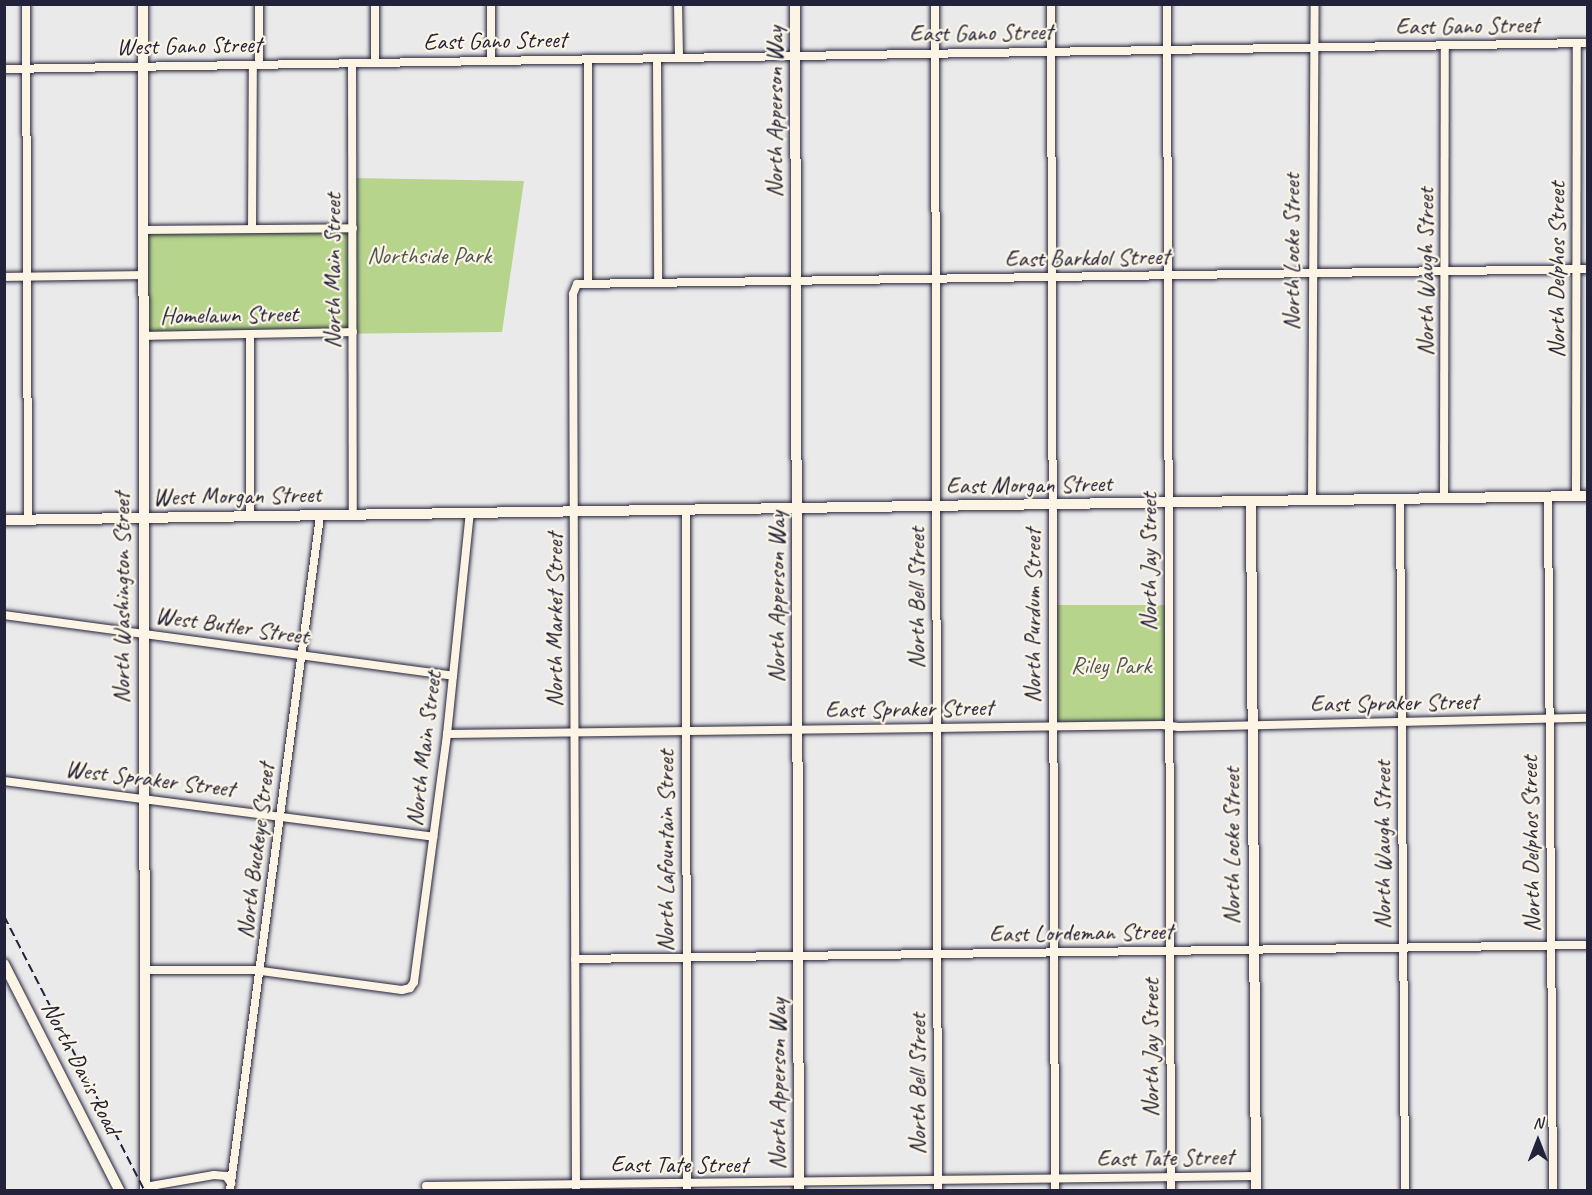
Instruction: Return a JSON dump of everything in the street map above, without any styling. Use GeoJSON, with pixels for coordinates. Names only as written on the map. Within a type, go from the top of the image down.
{"type":"FeatureCollection","features":[{"type":"Feature","properties":{"kind":"street"},"geometry":{"type":"LineString","coordinates":[[26,4],[28,519]]}},
{"type":"Feature","properties":{"kind":"street","name":"North Washington Street"},"geometry":{"type":"LineString","coordinates":[[143,4],[145,1189]]}},
{"type":"Feature","properties":{"kind":"street"},"geometry":{"type":"LineString","coordinates":[[252,229],[259,4]]}},
{"type":"Feature","properties":{"kind":"street"},"geometry":{"type":"LineString","coordinates":[[375,4],[375,63]]}},
{"type":"Feature","properties":{"kind":"street"},"geometry":{"type":"LineString","coordinates":[[491,4],[491,61]]}},
{"type":"Feature","properties":{"kind":"street"},"geometry":{"type":"LineString","coordinates":[[678,4],[679,58]]}},
{"type":"Feature","properties":{"kind":"street","name":"North Apperson Way"},"geometry":{"type":"LineString","coordinates":[[795,4],[799,1187]]}},
{"type":"Feature","properties":{"kind":"street","name":"North Bell Street"},"geometry":{"type":"LineString","coordinates":[[935,4],[938,1191]]}},
{"type":"Feature","properties":{"kind":"street","name":"North Purdum Street"},"geometry":{"type":"LineString","coordinates":[[1051,4],[1055,1191]]}},
{"type":"Feature","properties":{"kind":"street","name":"North Jay Street"},"geometry":{"type":"LineString","coordinates":[[1167,4],[1171,1191]]}},
{"type":"Feature","properties":{"kind":"street","name":"North Locke Street"},"geometry":{"type":"LineString","coordinates":[[1312,501],[1315,4]]}},
{"type":"Feature","properties":{"kind":"street","name":"East Gano Street"},"geometry":{"type":"LineString","coordinates":[[375,63],[1587,43]]}},
{"type":"Feature","properties":{"kind":"street","name":"North Delphos Street"},"geometry":{"type":"LineString","coordinates":[[1577,44],[1577,269],[1582,496]]}},
{"type":"Feature","properties":{"kind":"street","name":"North Waugh Street"},"geometry":{"type":"LineString","coordinates":[[1444,499],[1445,46]]}},
{"type":"Feature","properties":{"kind":"street"},"geometry":{"type":"LineString","coordinates":[[657,59],[658,282]]}},
{"type":"Feature","properties":{"kind":"street"},"geometry":{"type":"LineString","coordinates":[[588,60],[588,283]]}},
{"type":"Feature","properties":{"kind":"street","name":"North Main Street"},"geometry":{"type":"LineString","coordinates":[[352,63],[353,515]]}},
{"type":"Feature","properties":{"kind":"street","name":"West Gano Street"},"geometry":{"type":"LineString","coordinates":[[4,69],[375,63]]}},
{"type":"Feature","properties":{"kind":"street"},"geometry":{"type":"LineString","coordinates":[[143,230],[352,228]]}},
{"type":"Feature","properties":{"kind":"street","name":"East Barkdol Street"},"geometry":{"type":"LineString","coordinates":[[588,283],[1587,269]]}},
{"type":"Feature","properties":{"kind":"street"},"geometry":{"type":"LineString","coordinates":[[4,278],[143,275]]}},
{"type":"Feature","properties":{"kind":"street","name":"North Market Street"},"geometry":{"type":"LineString","coordinates":[[576,1188],[573,294],[577,284],[588,283]]}},
{"type":"Feature","properties":{"kind":"street","name":"Homelawn Street"},"geometry":{"type":"LineString","coordinates":[[143,336],[353,332]]}},
{"type":"Feature","properties":{"kind":"street"},"geometry":{"type":"LineString","coordinates":[[250,334],[250,516]]}},
{"type":"Feature","properties":{"kind":"street","name":"East Morgan Street"},"geometry":{"type":"LineString","coordinates":[[470,513],[1582,496]]}},
{"type":"Feature","properties":{"kind":"street","name":"North Delphos Street"},"geometry":{"type":"LineString","coordinates":[[1548,497],[1553,1191]]}},
{"type":"Feature","properties":{"kind":"street","name":"North Waugh Street"},"geometry":{"type":"LineString","coordinates":[[1400,500],[1405,1191]]}},
{"type":"Feature","properties":{"kind":"street","name":"North Locke Street"},"geometry":{"type":"LineString","coordinates":[[1251,502],[1256,1191]]}},
{"type":"Feature","properties":{"kind":"street","name":"North Lafountain Street"},"geometry":{"type":"LineString","coordinates":[[686,511],[687,1187]]}},
{"type":"Feature","properties":{"kind":"street","name":"North Main Street"},"geometry":{"type":"LineString","coordinates":[[260,971],[402,990],[410,988],[414,982],[447,734],[470,513]]}},
{"type":"Feature","properties":{"kind":"street","name":"West Morgan Street"},"geometry":{"type":"LineString","coordinates":[[4,520],[470,513]]}},
{"type":"Feature","properties":{"kind":"street","name":"North Buckeye Street"},"geometry":{"type":"LineString","coordinates":[[230,1187],[320,516]]}},
{"type":"Feature","properties":{"kind":"street","name":"West Butler Street"},"geometry":{"type":"LineString","coordinates":[[4,615],[453,676]]}},
{"type":"Feature","properties":{"kind":"street","name":"East Spraker Street"},"geometry":{"type":"LineString","coordinates":[[447,734],[686,733],[1587,718]]}},
{"type":"Feature","properties":{"kind":"street","name":"West Spraker Street"},"geometry":{"type":"LineString","coordinates":[[4,781],[433,837]]}},
{"type":"Feature","properties":{"kind":"street","name":"East Lordeman Street"},"geometry":{"type":"LineString","coordinates":[[575,959],[1587,945]]}},
{"type":"Feature","properties":{"kind":"street","name":"North Davis Road"},"geometry":{"type":"LineString","coordinates":[[4,964],[120,1191]]}},
{"type":"Feature","properties":{"kind":"street"},"geometry":{"type":"LineString","coordinates":[[144,970],[260,971]]}},
{"type":"Feature","properties":{"kind":"street"},"geometry":{"type":"LineString","coordinates":[[145,1189],[214,1175],[226,1176],[230,1187]]}},
{"type":"Feature","properties":{"kind":"street","name":"East Tate Street"},"geometry":{"type":"LineString","coordinates":[[426,1186],[799,1187],[938,1181],[1256,1176]]}},
{"type":"Feature","properties":{"kind":"green space","name":"Northside Park"},"geometry":{"type":"Polygon","coordinates":[[[352,178],[524,181],[502,332],[143,336],[143,230],[352,228],[352,178]]]}},
{"type":"Feature","properties":{"kind":"green space","name":"Riley Park"},"geometry":{"type":"Polygon","coordinates":[[[1052,605],[1169,605],[1169,725],[1052,725],[1052,605]]]}},
{"type":"Feature","properties":{"kind":"railway"},"geometry":{"type":"LineString","coordinates":[[4,916],[144,1190]]}}]}
